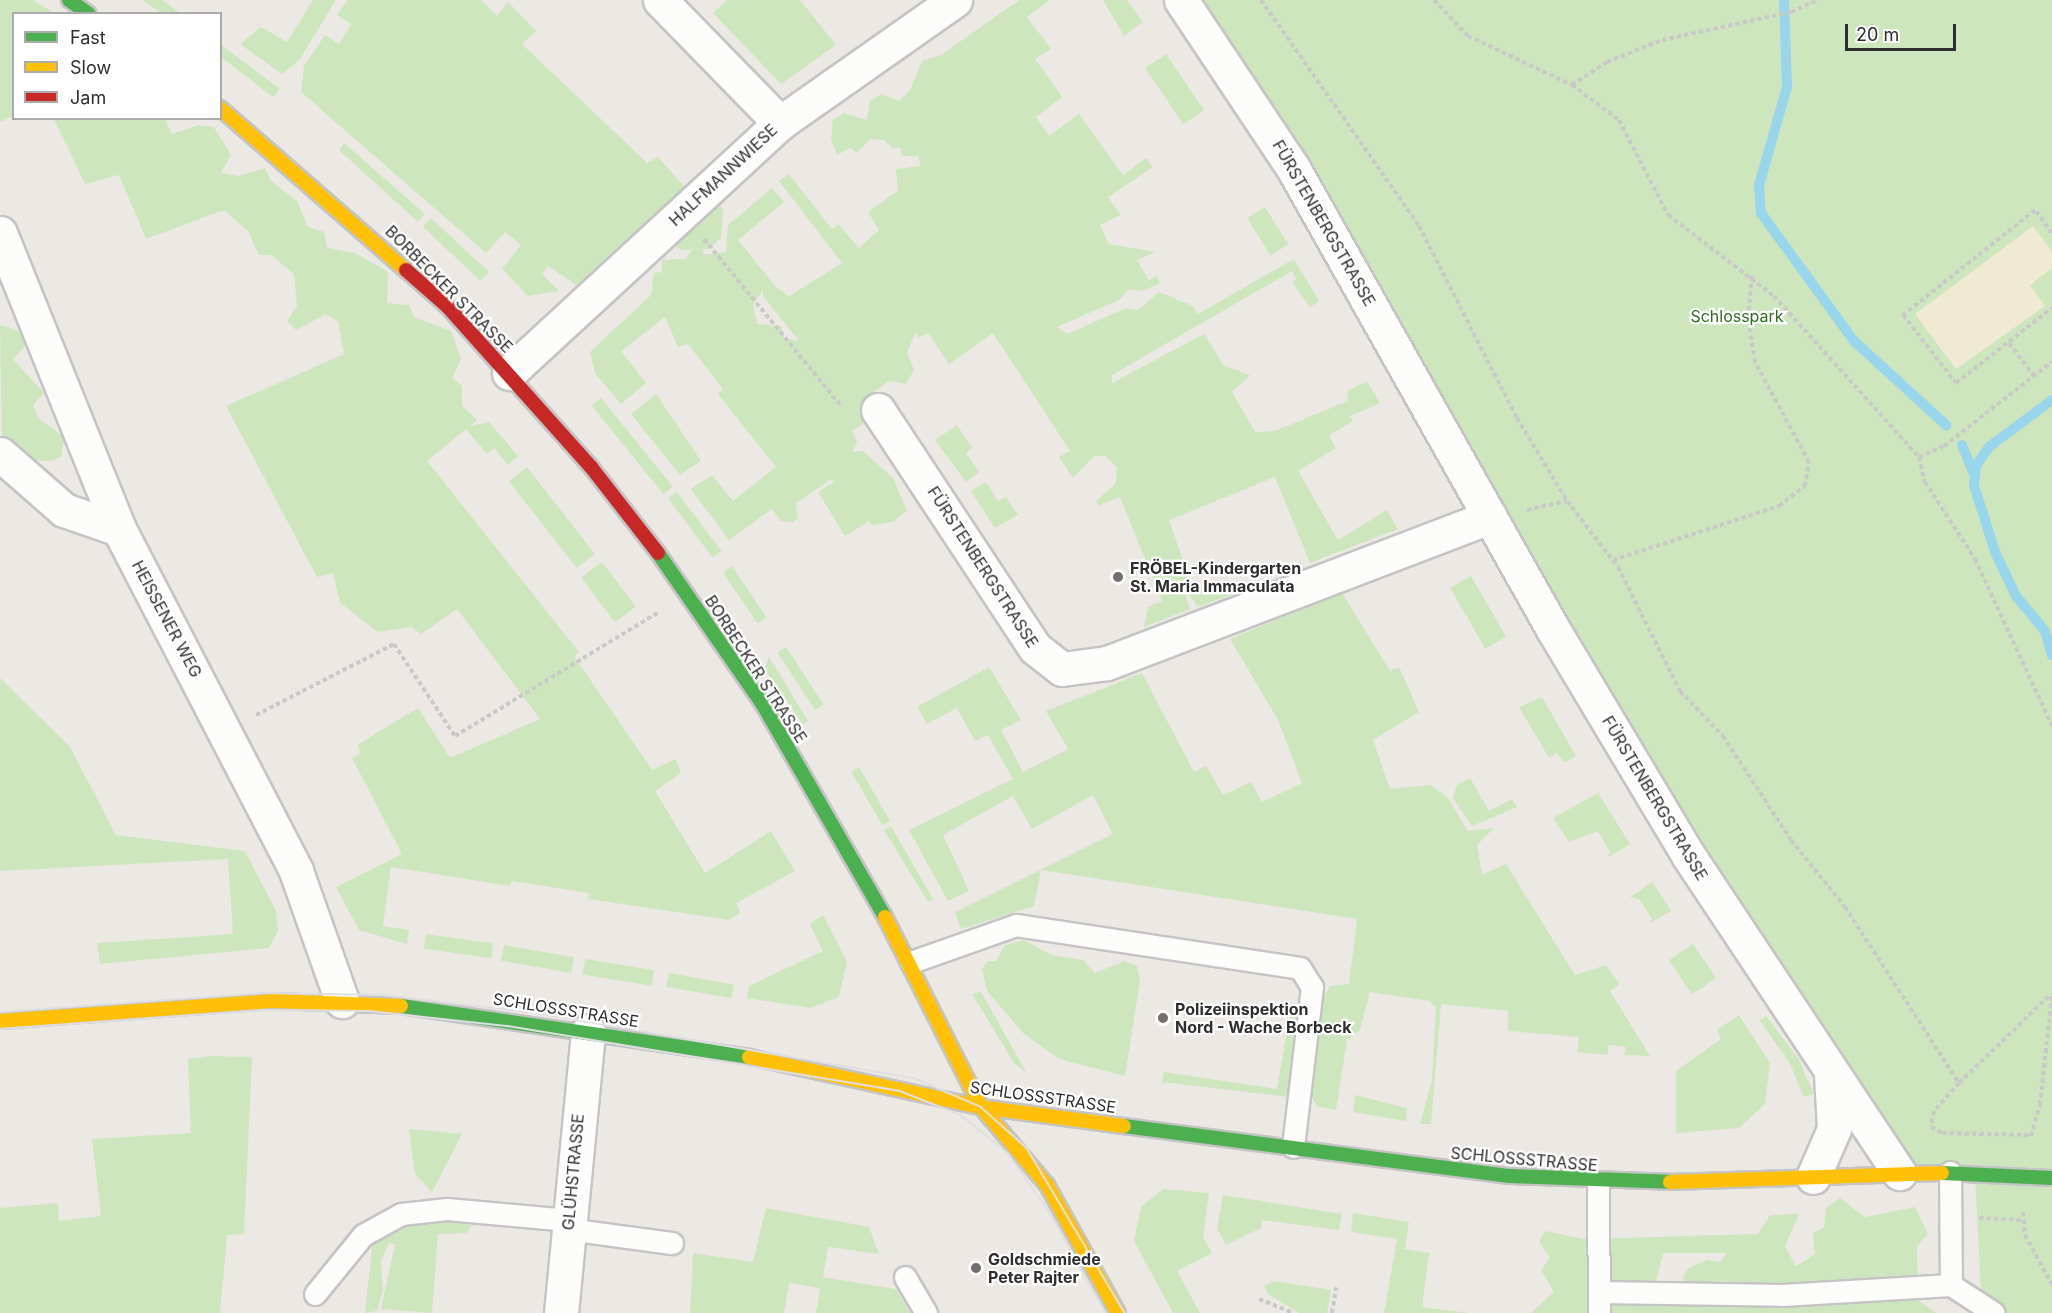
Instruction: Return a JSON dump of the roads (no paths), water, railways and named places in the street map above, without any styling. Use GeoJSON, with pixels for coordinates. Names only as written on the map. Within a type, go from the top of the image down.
{"type":"FeatureCollection","features":[{"type":"Feature","properties":{"kind":"street"},"geometry":{"type":"LineString","coordinates":[[69,0],[86,12]]}},
{"type":"Feature","properties":{"kind":"street"},"geometry":{"type":"LineString","coordinates":[[660,0],[780,123]]}},
{"type":"Feature","properties":{"kind":"street","name":"HALFMANNWIESE"},"geometry":{"type":"LineString","coordinates":[[509,372],[780,123],[955,0]]}},
{"type":"Feature","properties":{"kind":"street","name":"FÜRSTENBERGSTRASSE"},"geometry":{"type":"LineString","coordinates":[[1181,0],[1293,168],[1490,517],[1682,845],[1899,1173]]}},
{"type":"Feature","properties":{"kind":"street","name":"BORBECKER STRASSE"},"geometry":{"type":"LineString","coordinates":[[222,110],[420,280],[509,372],[591,467],[689,594],[762,703],[911,962],[981,1107],[1047,1185],[1116,1312]]}},
{"type":"Feature","properties":{"kind":"street","name":"HEISSENER WEG"},"geometry":{"type":"LineString","coordinates":[[0,233],[119,529],[227,730],[311,904],[342,1001]]}},
{"type":"Feature","properties":{"kind":"street","name":"FÜRSTENBERGSTRASSE"},"geometry":{"type":"LineString","coordinates":[[886,421],[1035,648],[1062,669],[1107,663],[1490,517]]}},
{"type":"Feature","properties":{"kind":"street"},"geometry":{"type":"LineString","coordinates":[[0,454],[64,510],[119,529]]}},
{"type":"Feature","properties":{"kind":"street","name":"SCHLOSSSTRASSE"},"geometry":{"type":"LineString","coordinates":[[0,1021],[224,1003],[342,1001],[450,1010],[807,1066],[981,1107],[1293,1148],[1598,1182],[1950,1172],[2052,1178]]}},
{"type":"Feature","properties":{"kind":"street","name":"GLÜHSTRASSE"},"geometry":{"type":"LineString","coordinates":[[561,1313],[588,1031]]}},
{"type":"Feature","properties":{"kind":"street"},"geometry":{"type":"LineString","coordinates":[[1813,1177],[1834,1129],[1831,1072]]}},
{"type":"Feature","properties":{"kind":"lane"},"geometry":{"type":"LineString","coordinates":[[911,962],[1016,925],[1300,968],[1312,987],[1293,1148]]}},
{"type":"Feature","properties":{"kind":"lane"},"geometry":{"type":"LineString","coordinates":[[1950,1172],[1951,1285]]}},
{"type":"Feature","properties":{"kind":"lane"},"geometry":{"type":"LineString","coordinates":[[1598,1182],[1599,1303],[1951,1285],[1994,1313]]}},
{"type":"Feature","properties":{"kind":"lane"},"geometry":{"type":"LineString","coordinates":[[315,1294],[363,1235],[401,1214],[447,1209],[568,1225],[672,1243]]}},
{"type":"Feature","properties":{"kind":"lane"},"geometry":{"type":"LineString","coordinates":[[904,1277],[926,1313]]}},
{"type":"Feature","properties":{"kind":"waterway"},"geometry":{"type":"LineString","coordinates":[[1784,0],[1787,87],[1759,185],[1761,213],[1854,341],[1946,425]]}},
{"type":"Feature","properties":{"kind":"waterway"},"geometry":{"type":"LineString","coordinates":[[2052,400],[1990,446],[1976,465],[1974,485],[1995,552],[2016,596],[2045,631],[2052,655]]}},
{"type":"Feature","properties":{"kind":"waterway"},"geometry":{"type":"LineString","coordinates":[[1962,445],[1973,472]]}},
{"type":"Feature","properties":{"kind":"tram line"},"geometry":{"type":"LineString","coordinates":[[0,1012],[266,993],[382,995],[536,1013],[914,1078],[981,1107],[1027,1148],[1125,1313]]}},
{"type":"Feature","properties":{"kind":"tram line"},"geometry":{"type":"LineString","coordinates":[[0,1029],[263,1010],[369,1011],[508,1026],[900,1091],[961,1115],[1008,1153],[1049,1211],[1106,1313]]}},
{"type":"Feature","properties":{"kind":"place","name":"FRÖBEL-Kindergarten St. Maria Immaculata"},"geometry":{"type":"Point","coordinates":[1118,577]}},
{"type":"Feature","properties":{"kind":"place","name":"Polizeiinspektion Nord - Wache Borbeck"},"geometry":{"type":"Point","coordinates":[1163,1018]}},
{"type":"Feature","properties":{"kind":"place","name":"Goldschmiede Peter Rajter"},"geometry":{"type":"Point","coordinates":[976,1268]}},
{"type":"Feature","properties":{"kind":"park label","name":"Schlosspark"},"geometry":{"type":"Point","coordinates":[1737,316]}}]}
